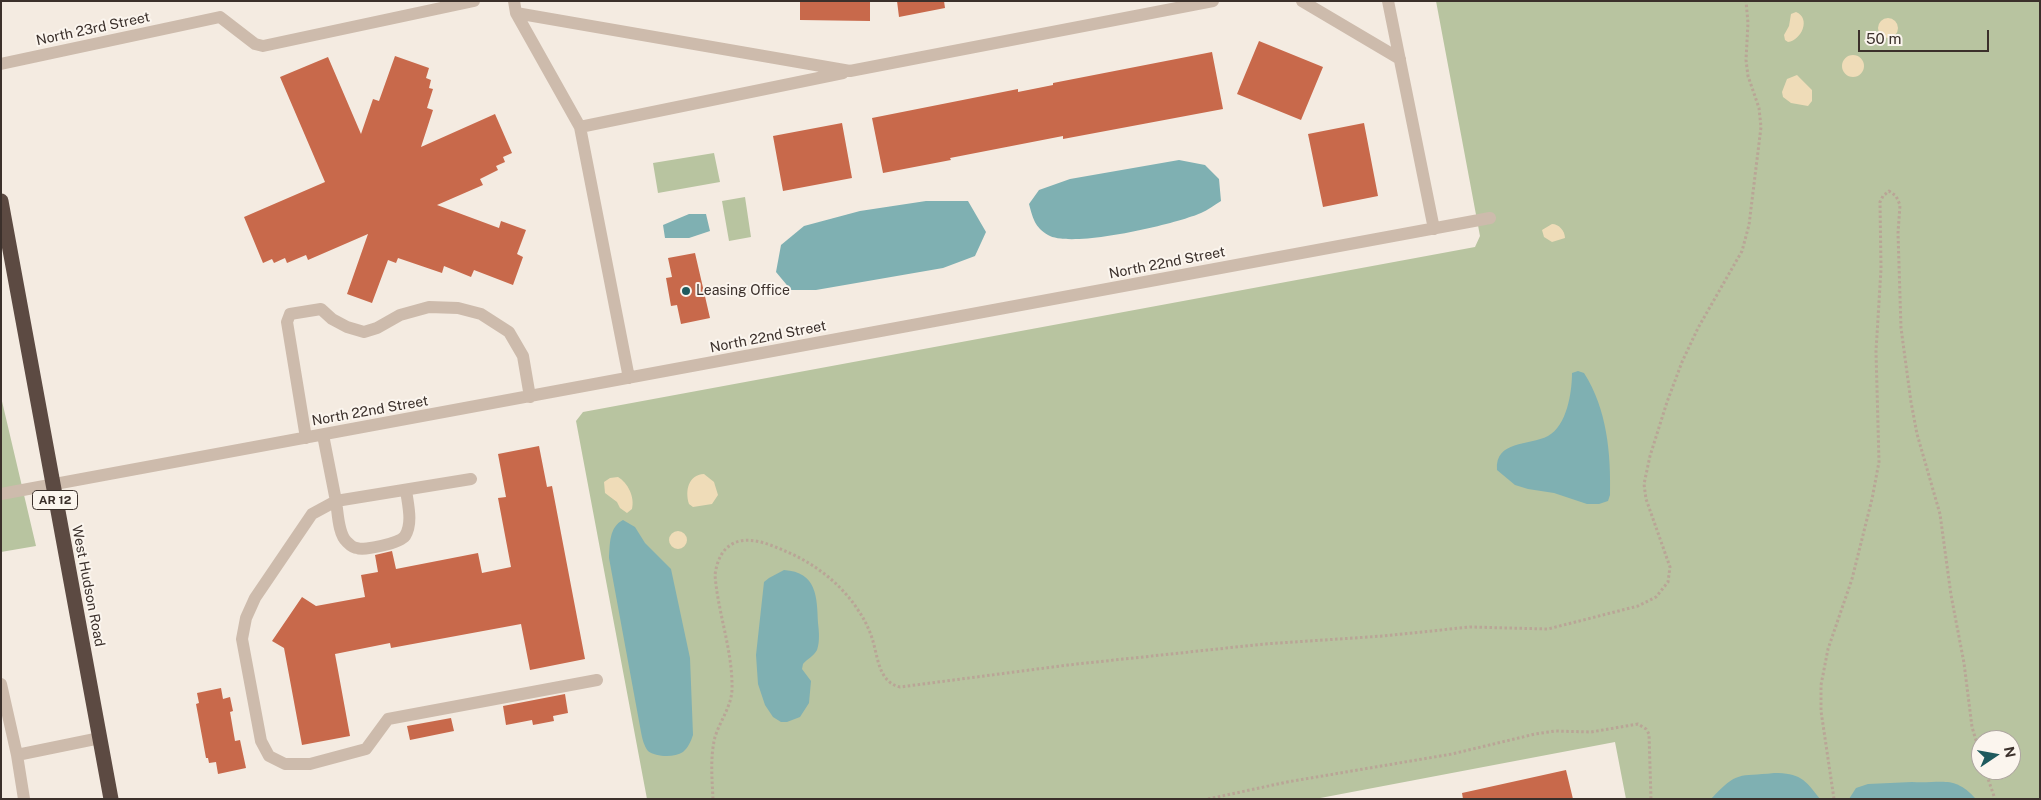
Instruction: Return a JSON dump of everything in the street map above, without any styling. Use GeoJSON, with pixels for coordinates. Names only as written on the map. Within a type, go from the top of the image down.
{"type":"FeatureCollection","features":[{"type":"Feature","properties":{"kind":"highway","name":"West Hudson Road"},"geometry":{"type":"LineString","coordinates":[[1,201],[111,799]]}},
{"type":"Feature","properties":{"kind":"street","name":"North 23rd Street"},"geometry":{"type":"LineString","coordinates":[[1,64],[220,17],[255,44],[263,46],[474,1]]}},
{"type":"Feature","properties":{"kind":"street"},"geometry":{"type":"LineString","coordinates":[[580,126],[850,71],[1213,1]]}},
{"type":"Feature","properties":{"kind":"street"},"geometry":{"type":"LineString","coordinates":[[1302,1],[1400,60]]}},
{"type":"Feature","properties":{"kind":"street"},"geometry":{"type":"LineString","coordinates":[[1388,1],[1434,229]]}},
{"type":"Feature","properties":{"kind":"street"},"geometry":{"type":"LineString","coordinates":[[515,7],[850,71]]}},
{"type":"Feature","properties":{"kind":"street"},"geometry":{"type":"LineString","coordinates":[[515,7],[580,126],[629,378]]}},
{"type":"Feature","properties":{"kind":"street","name":"North 22nd Street"},"geometry":{"type":"LineString","coordinates":[[1,494],[1490,218]]}},
{"type":"Feature","properties":{"kind":"street"},"geometry":{"type":"LineString","coordinates":[[306,438],[287,322],[290,314],[322,309],[332,319],[364,332],[377,328],[400,315],[429,307],[458,308],[481,314],[509,332],[523,356],[530,397]]}},
{"type":"Feature","properties":{"kind":"street"},"geometry":{"type":"LineString","coordinates":[[323,435],[341,533],[346,542],[358,549],[395,543],[404,538],[409,515],[406,490]]}},
{"type":"Feature","properties":{"kind":"street"},"geometry":{"type":"LineString","coordinates":[[471,479],[336,501],[312,514],[255,598],[246,618],[242,638],[261,741],[269,756],[285,764],[310,764],[366,749],[388,719],[597,680]]}},
{"type":"Feature","properties":{"kind":"street"},"geometry":{"type":"LineString","coordinates":[[1,684],[24,799]]}},
{"type":"Feature","properties":{"kind":"street"},"geometry":{"type":"LineString","coordinates":[[16,755],[100,738]]}},
{"type":"Feature","properties":{"kind":"path"},"geometry":{"type":"LineString","coordinates":[[713,799],[713,748],[717,731],[730,704],[732,691],[729,656],[715,575],[718,558],[738,541],[756,541],[787,552],[811,564],[832,581],[850,599],[867,624],[884,676],[891,684],[900,687],[1068,665],[1279,643],[1382,636],[1470,627],[1548,629],[1638,606],[1656,597],[1668,582],[1670,567],[1646,499],[1644,484],[1650,456],[1667,402],[1686,354],[1698,328],[1742,251],[1749,225],[1761,127],[1759,108],[1748,76],[1746,60],[1748,23],[1746,1]]}},
{"type":"Feature","properties":{"kind":"path"},"geometry":{"type":"LineString","coordinates":[[1834,799],[1821,711],[1821,686],[1824,666],[1852,579],[1878,476],[1880,454],[1876,351],[1881,269],[1880,202],[1889,191],[1896,196],[1900,205],[1898,233],[1901,328],[1911,402],[1917,434],[1940,514],[1973,730]]}},
{"type":"Feature","properties":{"kind":"path"},"geometry":{"type":"LineString","coordinates":[[1208,799],[1287,782],[1452,754],[1534,734],[1555,731],[1591,732],[1638,724],[1646,729],[1650,741],[1650,799]]}},
{"type":"Feature","properties":{"kind":"path"},"geometry":{"type":"LineString","coordinates":[[1988,780],[1995,799]]}},
{"type":"Feature","properties":{"kind":"green space"},"geometry":{"type":"Polygon","coordinates":[[[1436,1],[2040,1],[2040,799],[1626,799],[1615,742],[1315,799],[647,799],[576,421],[583,412],[1475,247],[1480,236],[1436,1]]]}},
{"type":"Feature","properties":{"kind":"green space"},"geometry":{"type":"Polygon","coordinates":[[[714,153],[720,182],[658,193],[653,163],[714,153]]]}},
{"type":"Feature","properties":{"kind":"green space"},"geometry":{"type":"Polygon","coordinates":[[[745,197],[751,237],[729,241],[722,201],[745,197]]]}},
{"type":"Feature","properties":{"kind":"green space"},"geometry":{"type":"Polygon","coordinates":[[[1,397],[36,546],[1,552],[1,397]]]}},
{"type":"Feature","properties":{"kind":"sand"},"geometry":{"type":"Polygon","coordinates":[[[1796,12],[1803,19],[1803,28],[1797,37],[1788,42],[1785,40],[1784,35],[1789,26],[1791,14],[1796,12]]]}},
{"type":"Feature","properties":{"kind":"sand"},"geometry":{"type":"Polygon","coordinates":[[[1888,18],[1895,21],[1898,28],[1895,35],[1888,38],[1881,35],[1878,28],[1881,21],[1888,18]]]}},
{"type":"Feature","properties":{"kind":"sand"},"geometry":{"type":"Polygon","coordinates":[[[1853,55],[1861,58],[1864,66],[1861,74],[1853,77],[1845,74],[1842,66],[1845,58],[1853,55]]]}},
{"type":"Feature","properties":{"kind":"sand"},"geometry":{"type":"Polygon","coordinates":[[[1797,75],[1812,90],[1812,101],[1808,106],[1791,103],[1783,97],[1782,92],[1787,79],[1797,75]]]}},
{"type":"Feature","properties":{"kind":"sand"},"geometry":{"type":"Polygon","coordinates":[[[1552,224],[1561,228],[1565,238],[1552,242],[1544,237],[1542,230],[1552,224]]]}},
{"type":"Feature","properties":{"kind":"sand"},"geometry":{"type":"Polygon","coordinates":[[[704,474],[714,482],[718,495],[712,504],[693,507],[689,504],[687,494],[689,484],[694,477],[704,474]]]}},
{"type":"Feature","properties":{"kind":"sand"},"geometry":{"type":"Polygon","coordinates":[[[618,477],[625,483],[632,495],[632,509],[627,513],[605,493],[604,482],[610,478],[618,477]]]}},
{"type":"Feature","properties":{"kind":"sand"},"geometry":{"type":"Polygon","coordinates":[[[674,531],[682,531],[687,536],[685,547],[674,549],[669,544],[669,536],[674,531]]]}},
{"type":"Feature","properties":{"kind":"water"},"geometry":{"type":"Polygon","coordinates":[[[1179,160],[1205,165],[1219,179],[1221,201],[1204,212],[1170,223],[1124,233],[1078,239],[1060,239],[1048,235],[1037,226],[1033,218],[1029,204],[1039,190],[1070,179],[1179,160]]]}},
{"type":"Feature","properties":{"kind":"water"},"geometry":{"type":"Polygon","coordinates":[[[926,201],[968,201],[986,232],[975,256],[943,268],[816,290],[791,290],[776,272],[781,245],[804,226],[860,211],[926,201]]]}},
{"type":"Feature","properties":{"kind":"water"},"geometry":{"type":"Polygon","coordinates":[[[689,214],[706,214],[710,231],[689,238],[665,238],[663,225],[689,214]]]}},
{"type":"Feature","properties":{"kind":"water"},"geometry":{"type":"Polygon","coordinates":[[[1578,371],[1584,373],[1592,387],[1603,416],[1606,432],[1610,463],[1610,495],[1608,501],[1599,504],[1587,504],[1554,493],[1515,485],[1497,470],[1501,453],[1515,446],[1548,436],[1560,425],[1567,408],[1572,373],[1578,371]]]}},
{"type":"Feature","properties":{"kind":"water"},"geometry":{"type":"Polygon","coordinates":[[[623,520],[635,527],[645,543],[671,569],[690,658],[693,735],[685,750],[675,755],[665,756],[651,753],[644,744],[642,737],[609,558],[613,531],[618,523],[623,520]]]}},
{"type":"Feature","properties":{"kind":"water"},"geometry":{"type":"Polygon","coordinates":[[[784,570],[803,575],[813,588],[817,604],[819,644],[814,654],[803,664],[802,669],[811,681],[809,703],[800,717],[787,722],[781,722],[773,717],[765,705],[758,684],[756,655],[764,582],[784,570]]]}},
{"type":"Feature","properties":{"kind":"water"},"geometry":{"type":"Polygon","coordinates":[[[1790,774],[1801,778],[1820,799],[1711,799],[1733,779],[1745,775],[1790,774]]]}},
{"type":"Feature","properties":{"kind":"water"},"geometry":{"type":"Polygon","coordinates":[[[1954,783],[1968,791],[1976,799],[1849,799],[1856,788],[1868,784],[1954,783]]]}},
{"type":"Feature","properties":{"kind":"building"},"geometry":{"type":"Polygon","coordinates":[[[800,1],[870,1],[870,21],[800,20],[800,1]]]}},
{"type":"Feature","properties":{"kind":"building"},"geometry":{"type":"Polygon","coordinates":[[[897,1],[944,1],[945,8],[899,17],[897,1]]]}},
{"type":"Feature","properties":{"kind":"building"},"geometry":{"type":"Polygon","coordinates":[[[1259,41],[1323,67],[1301,120],[1237,94],[1259,41]]]}},
{"type":"Feature","properties":{"kind":"building"},"geometry":{"type":"Polygon","coordinates":[[[1212,52],[1223,109],[1063,139],[1063,136],[883,173],[872,118],[1018,89],[1018,92],[1053,85],[1053,83],[1212,52]]]}},
{"type":"Feature","properties":{"kind":"building"},"geometry":{"type":"Polygon","coordinates":[[[395,56],[429,68],[426,78],[431,80],[429,88],[433,89],[427,108],[433,110],[421,147],[495,114],[512,153],[503,157],[505,162],[496,166],[498,170],[480,179],[483,185],[437,205],[499,228],[501,221],[526,230],[517,254],[523,257],[513,285],[474,270],[471,277],[444,266],[442,273],[398,258],[396,263],[388,260],[372,303],[347,294],[368,234],[308,260],[306,255],[287,263],[285,258],[274,263],[272,259],[263,263],[244,217],[325,182],[280,77],[328,57],[361,134],[373,99],[379,101],[395,56]]]}},
{"type":"Feature","properties":{"kind":"building"},"geometry":{"type":"Polygon","coordinates":[[[842,123],[852,178],[783,191],[773,136],[842,123]]]}},
{"type":"Feature","properties":{"kind":"building"},"geometry":{"type":"Polygon","coordinates":[[[1364,123],[1378,196],[1323,207],[1308,134],[1364,123]]]}},
{"type":"Feature","properties":{"kind":"building","name":"Leasing Office"},"geometry":{"type":"Polygon","coordinates":[[[695,253],[710,318],[681,324],[677,305],[671,306],[666,278],[672,277],[668,258],[695,253]]]}},
{"type":"Feature","properties":{"kind":"building"},"geometry":{"type":"Polygon","coordinates":[[[539,446],[547,487],[552,486],[585,659],[530,670],[521,624],[391,648],[390,643],[335,654],[350,736],[302,745],[284,648],[272,641],[302,597],[316,606],[365,597],[361,575],[378,572],[375,555],[392,551],[396,569],[478,553],[482,573],[511,567],[498,498],[506,497],[498,454],[539,446]]]}},
{"type":"Feature","properties":{"kind":"building"},"geometry":{"type":"Polygon","coordinates":[[[221,688],[223,699],[230,697],[233,711],[230,712],[235,741],[240,740],[246,768],[218,774],[216,762],[209,763],[208,758],[206,758],[196,704],[199,703],[197,693],[221,688]]]}},
{"type":"Feature","properties":{"kind":"building"},"geometry":{"type":"Polygon","coordinates":[[[565,694],[568,713],[553,716],[554,721],[533,725],[532,720],[506,725],[503,706],[565,694]]]}},
{"type":"Feature","properties":{"kind":"building"},"geometry":{"type":"Polygon","coordinates":[[[451,718],[454,731],[410,740],[407,726],[451,718]]]}},
{"type":"Feature","properties":{"kind":"building"},"geometry":{"type":"Polygon","coordinates":[[[1566,770],[1573,799],[1463,799],[1462,793],[1566,770]]]}},
{"type":"Feature","properties":{"kind":"place","name":"Leasing Office"},"geometry":{"type":"Point","coordinates":[686,291]}}]}
